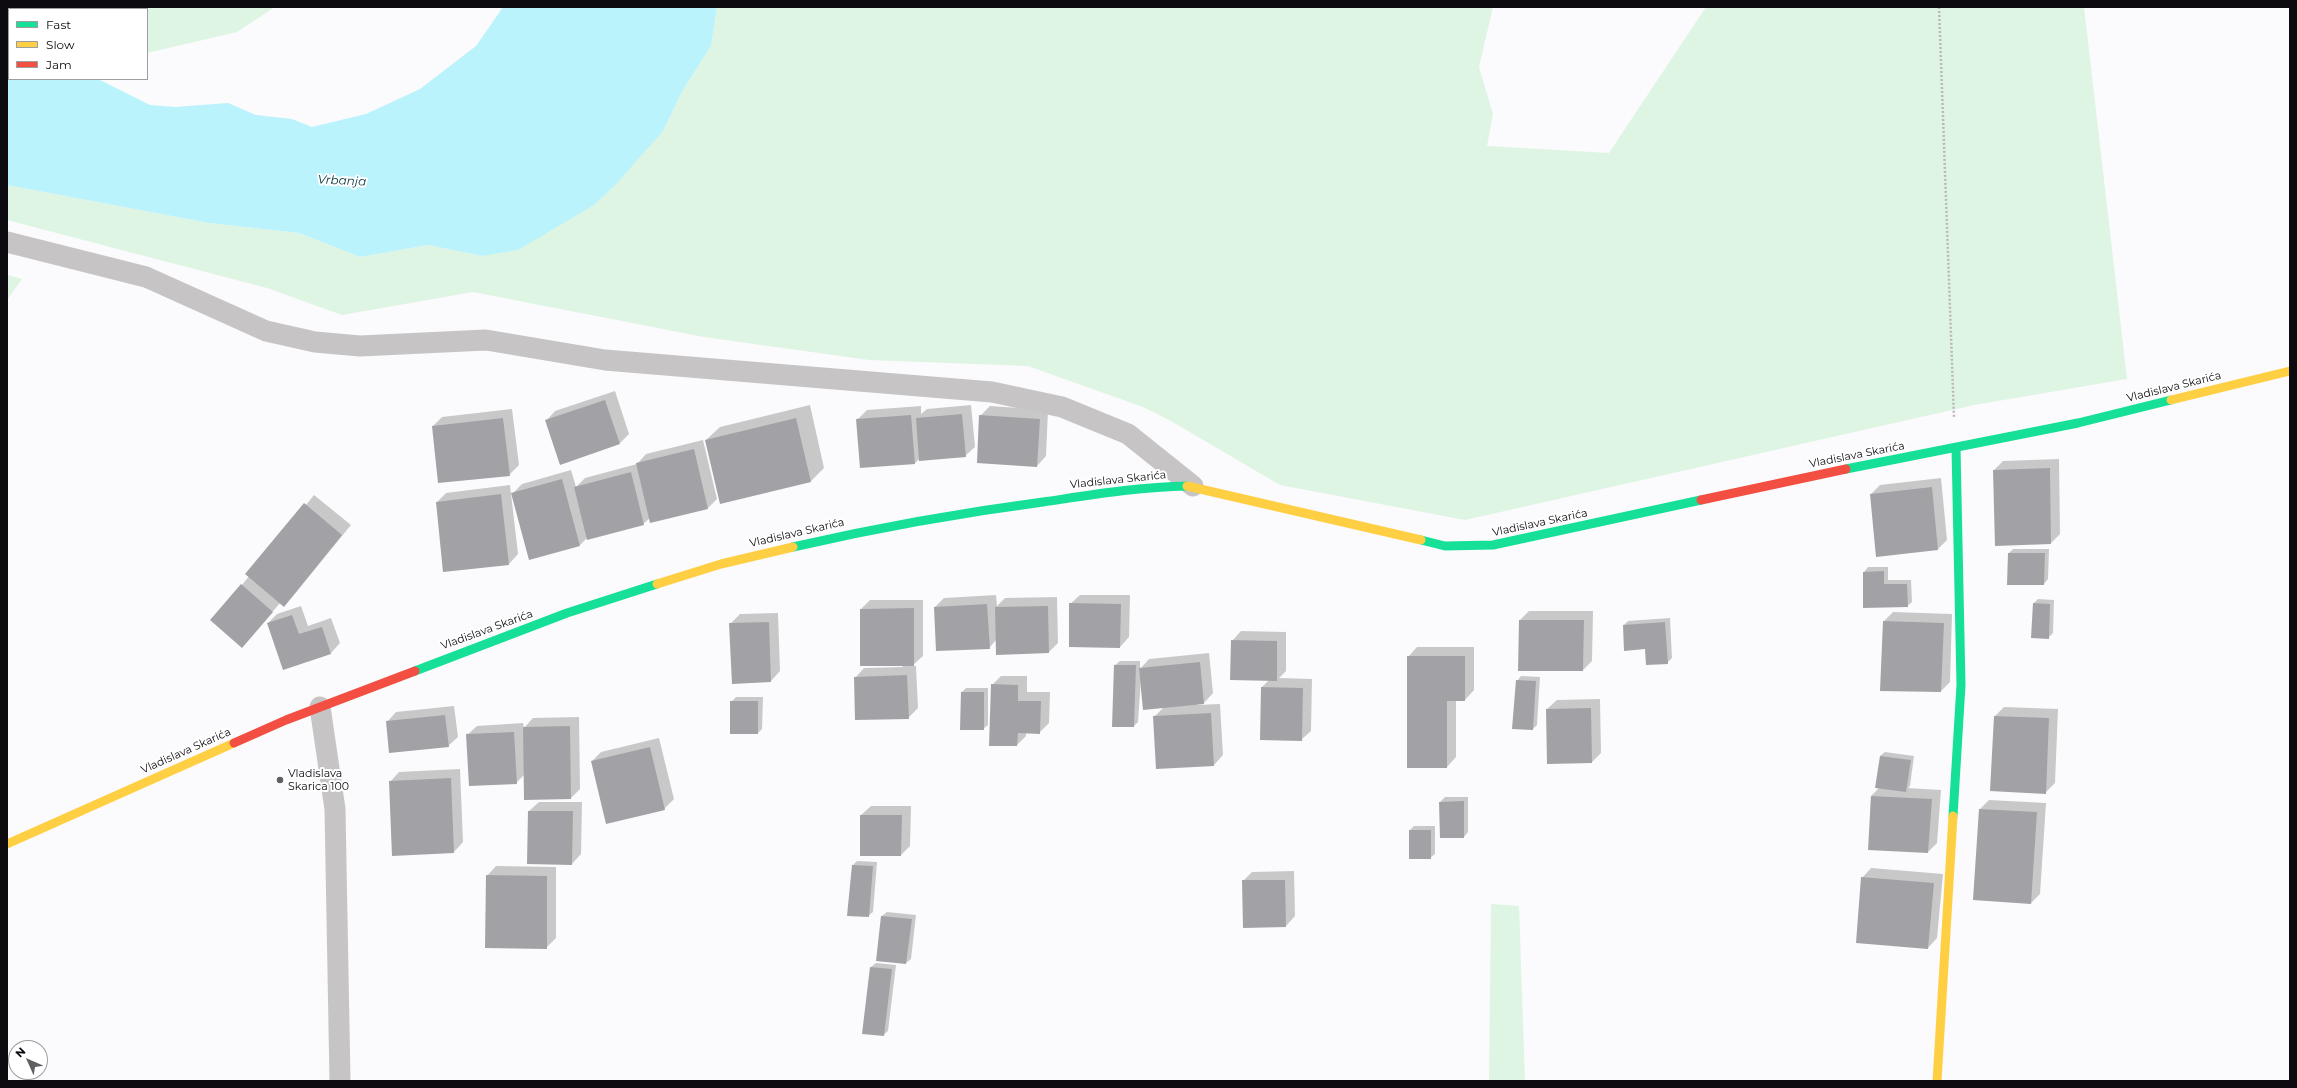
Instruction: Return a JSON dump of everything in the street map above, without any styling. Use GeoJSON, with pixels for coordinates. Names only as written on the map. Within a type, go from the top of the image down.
{"type":"FeatureCollection","features":[{"type":"Feature","properties":{"kind":"street","name":"Vladislava Skarića"},"geometry":{"type":"LineString","coordinates":[[7,844],[320,707],[567,613],[721,564],[875,528],[1011,506],[1146,487],[1193,486],[1445,546],[1493,545],[1846,469],[1956,448],[2078,422],[2290,371]]}},
{"type":"Feature","properties":{"kind":"street"},"geometry":{"type":"LineString","coordinates":[[1937,1081],[1961,685],[1956,448]]}},
{"type":"Feature","properties":{"kind":"lane"},"geometry":{"type":"LineString","coordinates":[[7,242],[146,277],[266,331],[315,342],[360,346],[486,340],[605,360],[992,392],[1062,407],[1128,434],[1193,486]]}},
{"type":"Feature","properties":{"kind":"lane"},"geometry":{"type":"LineString","coordinates":[[320,707],[335,809],[340,1081]]}},
{"type":"Feature","properties":{"kind":"path"},"geometry":{"type":"LineString","coordinates":[[1939,7],[1956,448]]}},
{"type":"Feature","properties":{"kind":"green space"},"geometry":{"type":"Polygon","coordinates":[[[7,7],[275,7],[237,32],[148,53],[148,8],[8,8],[7,50],[7,7]]]}},
{"type":"Feature","properties":{"kind":"green space"},"geometry":{"type":"Polygon","coordinates":[[[717,7],[1493,7],[1479,67],[1493,114],[1487,146],[1609,153],[1706,7],[2084,7],[2127,379],[1974,405],[1465,520],[1280,485],[1171,421],[1143,407],[1028,366],[869,360],[704,337],[473,292],[342,315],[267,288],[7,220],[8,185],[209,223],[299,233],[360,257],[428,245],[482,256],[663,131],[683,90],[711,46],[717,7]]]}},
{"type":"Feature","properties":{"kind":"green space"},"geometry":{"type":"Polygon","coordinates":[[[7,275],[22,279],[7,300],[7,275]]]}},
{"type":"Feature","properties":{"kind":"green space"},"geometry":{"type":"Polygon","coordinates":[[[1491,904],[1519,906],[1525,1081],[1489,1081],[1491,904]]]}},
{"type":"Feature","properties":{"kind":"water","name":"Vrbanja"},"geometry":{"type":"Polygon","coordinates":[[[503,7],[717,7],[711,46],[683,90],[663,131],[617,183],[594,205],[518,250],[482,256],[428,245],[360,257],[299,233],[209,223],[7,185],[7,50],[8,80],[100,80],[150,105],[175,107],[228,103],[256,115],[292,119],[312,127],[366,114],[420,89],[476,46],[503,7]]]}},
{"type":"Feature","properties":{"kind":"building"},"geometry":{"type":"Polygon","coordinates":[[[605,400],[620,444],[560,465],[545,420],[605,400]]]}},
{"type":"Feature","properties":{"kind":"building"},"geometry":{"type":"Polygon","coordinates":[[[962,414],[966,457],[919,461],[916,418],[962,414]]]}},
{"type":"Feature","properties":{"kind":"building"},"geometry":{"type":"Polygon","coordinates":[[[911,415],[915,464],[860,468],[856,419],[911,415]]]}},
{"type":"Feature","properties":{"kind":"building"},"geometry":{"type":"Polygon","coordinates":[[[979,415],[1040,419],[1037,467],[977,463],[979,415]]]}},
{"type":"Feature","properties":{"kind":"building"},"geometry":{"type":"Polygon","coordinates":[[[503,418],[510,476],[438,483],[432,426],[503,418]]]}},
{"type":"Feature","properties":{"kind":"building"},"geometry":{"type":"Polygon","coordinates":[[[796,418],[811,482],[720,504],[705,440],[796,418]]]}},
{"type":"Feature","properties":{"kind":"building"},"geometry":{"type":"Polygon","coordinates":[[[694,449],[708,509],[650,523],[636,463],[694,449]]]}},
{"type":"Feature","properties":{"kind":"building"},"geometry":{"type":"Polygon","coordinates":[[[2050,468],[2051,544],[1995,546],[1993,470],[2050,468]]]}},
{"type":"Feature","properties":{"kind":"building"},"geometry":{"type":"Polygon","coordinates":[[[631,472],[644,525],[587,540],[574,487],[631,472]]]}},
{"type":"Feature","properties":{"kind":"building"},"geometry":{"type":"Polygon","coordinates":[[[562,479],[580,546],[529,560],[511,493],[562,479]]]}},
{"type":"Feature","properties":{"kind":"building"},"geometry":{"type":"Polygon","coordinates":[[[1932,487],[1938,550],[1876,557],[1870,494],[1932,487]]]}},
{"type":"Feature","properties":{"kind":"building"},"geometry":{"type":"Polygon","coordinates":[[[501,494],[509,565],[443,572],[436,502],[501,494]]]}},
{"type":"Feature","properties":{"kind":"building"},"geometry":{"type":"Polygon","coordinates":[[[304,503],[342,535],[284,607],[245,574],[304,503]]]}},
{"type":"Feature","properties":{"kind":"building"},"geometry":{"type":"Polygon","coordinates":[[[2008,553],[2045,553],[2044,585],[2007,585],[2008,553]]]}},
{"type":"Feature","properties":{"kind":"building"},"geometry":{"type":"Polygon","coordinates":[[[1884,571],[1884,584],[1907,584],[1908,607],[1863,608],[1863,572],[1884,571]]]}},
{"type":"Feature","properties":{"kind":"building"},"geometry":{"type":"Polygon","coordinates":[[[241,584],[273,612],[242,648],[210,620],[241,584]]]}},
{"type":"Feature","properties":{"kind":"building"},"geometry":{"type":"Polygon","coordinates":[[[1069,603],[1121,604],[1120,648],[1069,647],[1069,603]]]}},
{"type":"Feature","properties":{"kind":"building"},"geometry":{"type":"Polygon","coordinates":[[[2033,603],[2050,604],[2049,639],[2031,638],[2033,603]]]}},
{"type":"Feature","properties":{"kind":"building"},"geometry":{"type":"Polygon","coordinates":[[[987,604],[990,649],[936,651],[934,607],[987,604]]]}},
{"type":"Feature","properties":{"kind":"building"},"geometry":{"type":"Polygon","coordinates":[[[1048,606],[1049,653],[996,655],[995,607],[1048,606]]]}},
{"type":"Feature","properties":{"kind":"building"},"geometry":{"type":"Polygon","coordinates":[[[914,608],[914,666],[860,666],[860,609],[914,608]]]}},
{"type":"Feature","properties":{"kind":"building"},"geometry":{"type":"Polygon","coordinates":[[[292,615],[299,634],[322,627],[331,654],[283,670],[267,623],[292,615]]]}},
{"type":"Feature","properties":{"kind":"building"},"geometry":{"type":"Polygon","coordinates":[[[1519,620],[1584,620],[1583,671],[1518,671],[1519,620]]]}},
{"type":"Feature","properties":{"kind":"building"},"geometry":{"type":"Polygon","coordinates":[[[1883,621],[1944,623],[1941,692],[1880,691],[1883,621]]]}},
{"type":"Feature","properties":{"kind":"building"},"geometry":{"type":"Polygon","coordinates":[[[769,622],[771,682],[732,684],[729,623],[769,622]]]}},
{"type":"Feature","properties":{"kind":"building"},"geometry":{"type":"Polygon","coordinates":[[[1665,622],[1668,664],[1646,665],[1645,649],[1624,651],[1623,625],[1665,622]]]}},
{"type":"Feature","properties":{"kind":"building"},"geometry":{"type":"Polygon","coordinates":[[[1231,640],[1277,641],[1277,681],[1230,680],[1231,640]]]}},
{"type":"Feature","properties":{"kind":"building"},"geometry":{"type":"Polygon","coordinates":[[[1407,656],[1465,656],[1465,701],[1447,701],[1447,768],[1407,768],[1407,656]]]}},
{"type":"Feature","properties":{"kind":"building"},"geometry":{"type":"Polygon","coordinates":[[[1200,662],[1204,704],[1143,710],[1139,668],[1200,662]]]}},
{"type":"Feature","properties":{"kind":"building"},"geometry":{"type":"Polygon","coordinates":[[[1114,665],[1136,665],[1134,727],[1112,727],[1114,665]]]}},
{"type":"Feature","properties":{"kind":"building"},"geometry":{"type":"Polygon","coordinates":[[[907,675],[909,719],[855,720],[854,677],[907,675]]]}},
{"type":"Feature","properties":{"kind":"building"},"geometry":{"type":"Polygon","coordinates":[[[1516,680],[1536,681],[1533,730],[1512,729],[1516,680]]]}},
{"type":"Feature","properties":{"kind":"building"},"geometry":{"type":"Polygon","coordinates":[[[991,684],[1018,685],[1018,701],[1041,701],[1040,734],[1018,733],[1017,746],[989,746],[991,684]]]}},
{"type":"Feature","properties":{"kind":"building"},"geometry":{"type":"Polygon","coordinates":[[[1261,687],[1303,688],[1302,741],[1260,740],[1261,687]]]}},
{"type":"Feature","properties":{"kind":"building"},"geometry":{"type":"Polygon","coordinates":[[[961,692],[984,692],[984,730],[960,730],[961,692]]]}},
{"type":"Feature","properties":{"kind":"building"},"geometry":{"type":"Polygon","coordinates":[[[730,701],[758,701],[758,734],[730,734],[730,701]]]}},
{"type":"Feature","properties":{"kind":"building"},"geometry":{"type":"Polygon","coordinates":[[[1591,708],[1592,763],[1547,764],[1546,709],[1591,708]]]}},
{"type":"Feature","properties":{"kind":"building"},"geometry":{"type":"Polygon","coordinates":[[[1211,713],[1214,766],[1156,769],[1153,716],[1211,713]]]}},
{"type":"Feature","properties":{"kind":"building"},"geometry":{"type":"Polygon","coordinates":[[[445,715],[449,747],[389,753],[386,721],[445,715]]]}},
{"type":"Feature","properties":{"kind":"building"},"geometry":{"type":"Polygon","coordinates":[[[1994,716],[2049,718],[2046,794],[1990,791],[1994,716]]]}},
{"type":"Feature","properties":{"kind":"building"},"geometry":{"type":"Polygon","coordinates":[[[570,726],[571,799],[524,800],[523,727],[570,726]]]}},
{"type":"Feature","properties":{"kind":"building"},"geometry":{"type":"Polygon","coordinates":[[[514,732],[517,784],[469,786],[466,734],[514,732]]]}},
{"type":"Feature","properties":{"kind":"building"},"geometry":{"type":"Polygon","coordinates":[[[650,747],[665,810],[606,824],[591,761],[650,747]]]}},
{"type":"Feature","properties":{"kind":"building"},"geometry":{"type":"Polygon","coordinates":[[[1880,756],[1911,760],[1906,792],[1875,788],[1880,756]]]}},
{"type":"Feature","properties":{"kind":"building"},"geometry":{"type":"Polygon","coordinates":[[[451,778],[454,853],[392,856],[389,781],[451,778]]]}},
{"type":"Feature","properties":{"kind":"building"},"geometry":{"type":"Polygon","coordinates":[[[1871,796],[1932,799],[1928,853],[1868,850],[1871,796]]]}},
{"type":"Feature","properties":{"kind":"building"},"geometry":{"type":"Polygon","coordinates":[[[1464,801],[1464,838],[1440,838],[1439,802],[1464,801]]]}},
{"type":"Feature","properties":{"kind":"building"},"geometry":{"type":"Polygon","coordinates":[[[1979,809],[2037,812],[2031,904],[1973,900],[1979,809]]]}},
{"type":"Feature","properties":{"kind":"building"},"geometry":{"type":"Polygon","coordinates":[[[528,811],[573,811],[572,865],[527,864],[528,811]]]}},
{"type":"Feature","properties":{"kind":"building"},"geometry":{"type":"Polygon","coordinates":[[[860,815],[902,815],[901,856],[860,856],[860,815]]]}},
{"type":"Feature","properties":{"kind":"building"},"geometry":{"type":"Polygon","coordinates":[[[1409,830],[1431,830],[1431,859],[1409,859],[1409,830]]]}},
{"type":"Feature","properties":{"kind":"building"},"geometry":{"type":"Polygon","coordinates":[[[852,865],[873,866],[869,917],[847,916],[852,865]]]}},
{"type":"Feature","properties":{"kind":"building"},"geometry":{"type":"Polygon","coordinates":[[[486,875],[547,876],[547,949],[485,948],[486,875]]]}},
{"type":"Feature","properties":{"kind":"building"},"geometry":{"type":"Polygon","coordinates":[[[1861,877],[1934,883],[1928,949],[1856,943],[1861,877]]]}},
{"type":"Feature","properties":{"kind":"building"},"geometry":{"type":"Polygon","coordinates":[[[1242,880],[1285,880],[1286,927],[1243,928],[1242,880]]]}},
{"type":"Feature","properties":{"kind":"building"},"geometry":{"type":"Polygon","coordinates":[[[881,916],[912,919],[906,964],[876,961],[881,916]]]}},
{"type":"Feature","properties":{"kind":"building"},"geometry":{"type":"Polygon","coordinates":[[[870,967],[892,969],[884,1036],[862,1034],[870,967]]]}},
{"type":"Feature","properties":{"kind":"traffic: fast"},"geometry":{"type":"LineString","coordinates":[[1846,469],[2078,423],[2171,400]]}},
{"type":"Feature","properties":{"kind":"traffic: fast"},"geometry":{"type":"LineString","coordinates":[[1953,816],[1961,685],[1956,448]]}},
{"type":"Feature","properties":{"kind":"traffic: fast"},"geometry":{"type":"LineString","coordinates":[[793,547],[886,527],[980,511],[1115,492],[1187,486]]}},
{"type":"Feature","properties":{"kind":"traffic: fast"},"geometry":{"type":"LineString","coordinates":[[1421,540],[1445,546],[1493,545],[1701,500]]}},
{"type":"Feature","properties":{"kind":"traffic: fast"},"geometry":{"type":"LineString","coordinates":[[415,671],[567,613],[657,584]]}},
{"type":"Feature","properties":{"kind":"traffic: slow"},"geometry":{"type":"LineString","coordinates":[[2171,400],[2290,371]]}},
{"type":"Feature","properties":{"kind":"traffic: slow"},"geometry":{"type":"LineString","coordinates":[[1187,486],[1421,540]]}},
{"type":"Feature","properties":{"kind":"traffic: slow"},"geometry":{"type":"LineString","coordinates":[[657,584],[721,564],[793,547]]}},
{"type":"Feature","properties":{"kind":"traffic: slow"},"geometry":{"type":"LineString","coordinates":[[7,844],[234,743]]}},
{"type":"Feature","properties":{"kind":"traffic: slow"},"geometry":{"type":"LineString","coordinates":[[1937,1081],[1953,816]]}},
{"type":"Feature","properties":{"kind":"traffic: jam"},"geometry":{"type":"LineString","coordinates":[[1701,500],[1846,469]]}},
{"type":"Feature","properties":{"kind":"traffic: jam"},"geometry":{"type":"LineString","coordinates":[[234,743],[286,720],[415,671]]}},
{"type":"Feature","properties":{"kind":"place","name":"Vladislava Skarica 100"},"geometry":{"type":"Point","coordinates":[280,780]}}]}
